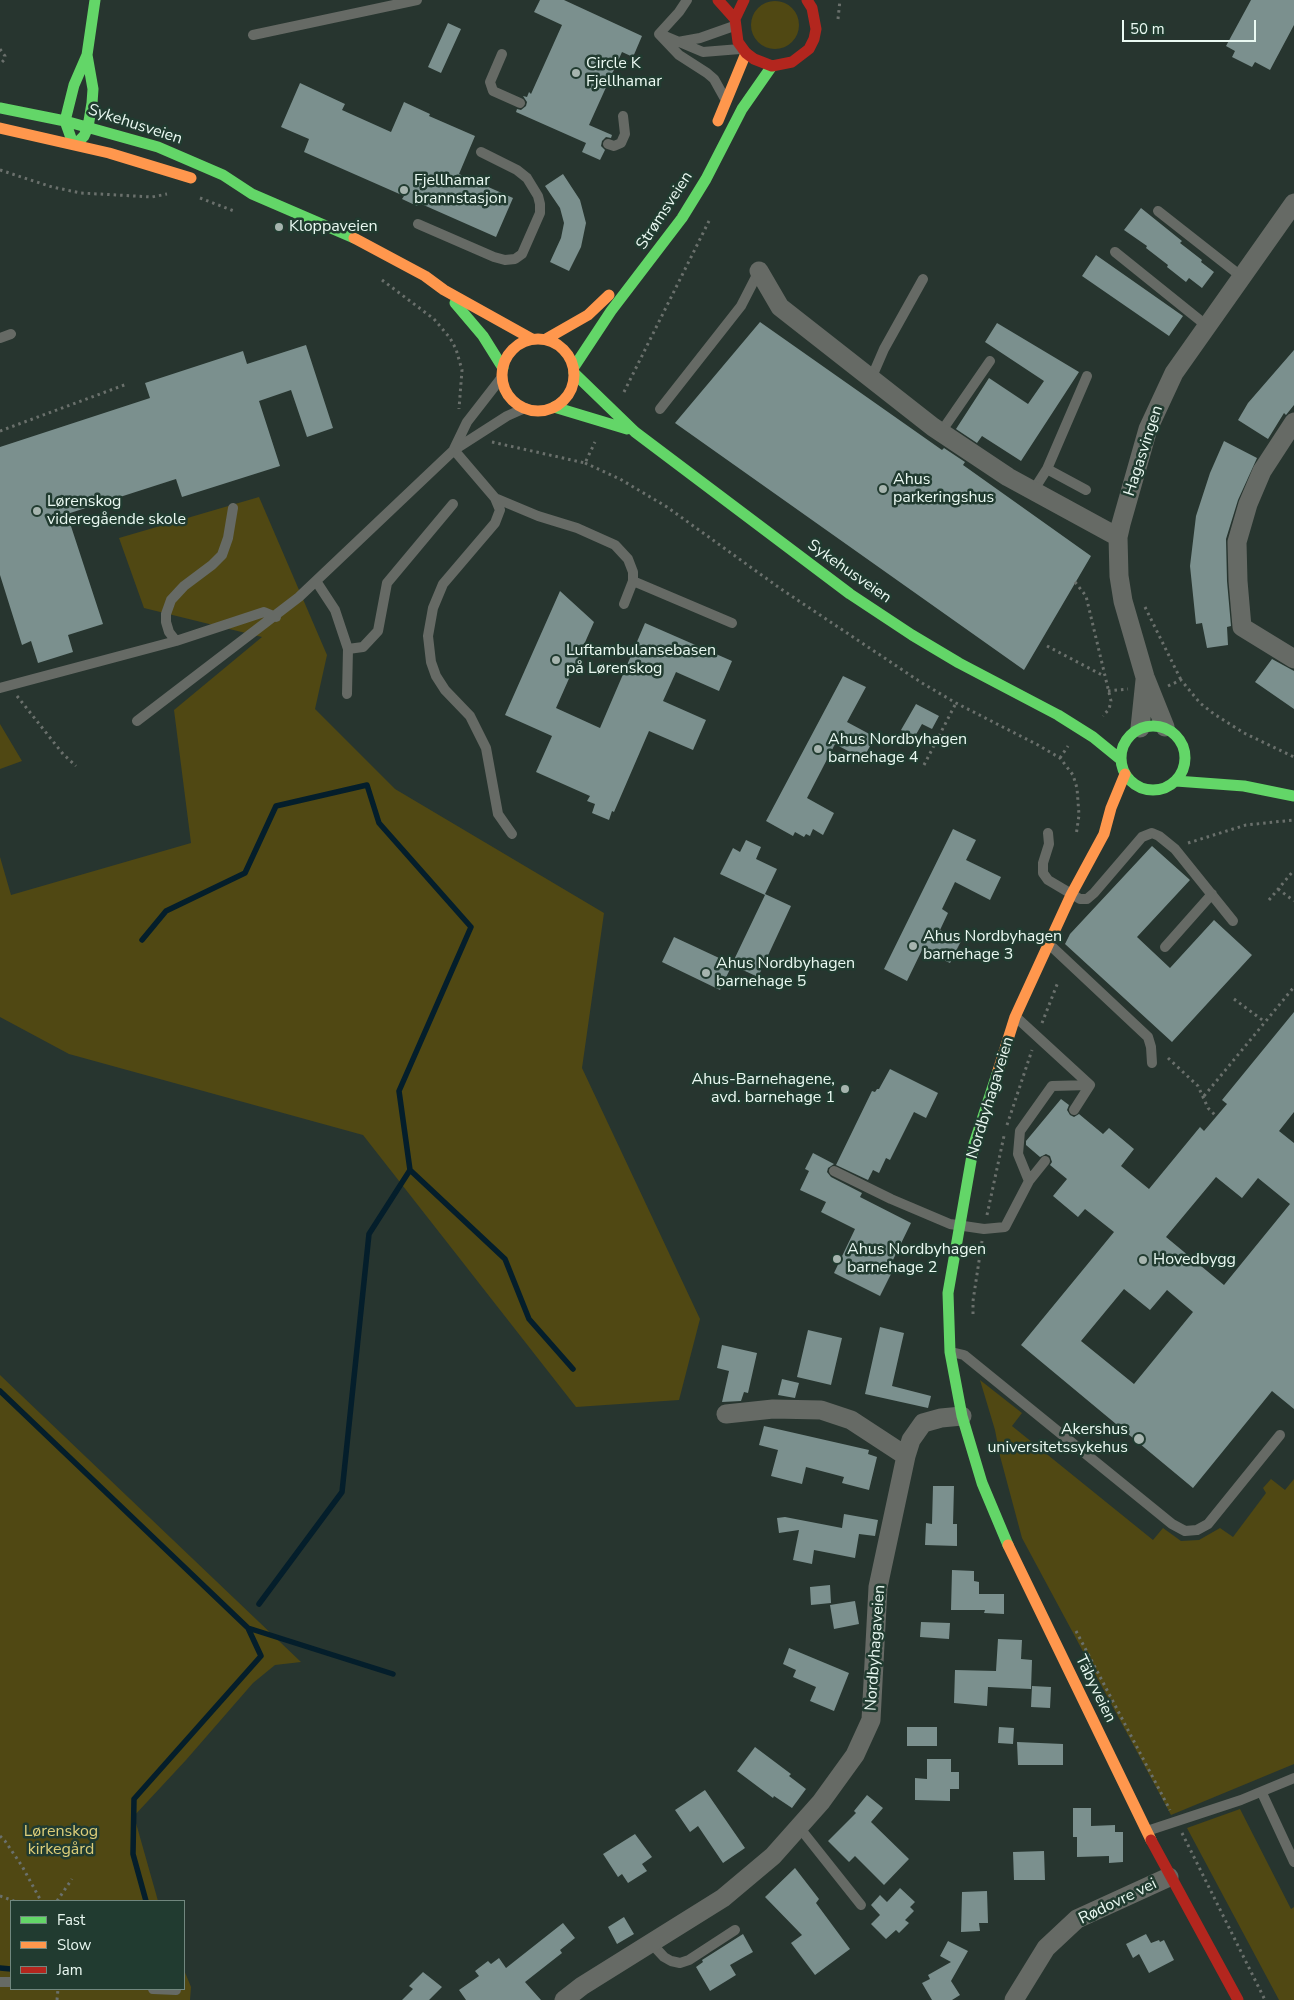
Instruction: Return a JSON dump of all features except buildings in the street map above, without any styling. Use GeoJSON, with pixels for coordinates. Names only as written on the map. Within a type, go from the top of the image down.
{"type":"FeatureCollection","features":[{"type":"Feature","properties":{"kind":"main road"},"geometry":{"type":"LineString","coordinates":[[87,55],[93,89],[88,127],[84,136],[75,145],[68,134],[65,121],[74,85],[87,55],[95,0]]}},
{"type":"Feature","properties":{"kind":"main road"},"geometry":{"type":"LineString","coordinates":[[718,0],[735,23]]}},
{"type":"Feature","properties":{"kind":"main road"},"geometry":{"type":"LineString","coordinates":[[744,0],[738,11],[735,23],[736,34],[744,51],[754,59],[772,66],[792,62],[809,48],[814,39],[816,29],[812,3]]}},
{"type":"Feature","properties":{"kind":"main road"},"geometry":{"type":"LineString","coordinates":[[714,130],[744,51]]}},
{"type":"Feature","properties":{"kind":"main road","name":"Strømsveien"},"geometry":{"type":"LineString","coordinates":[[574,370],[611,311],[682,218],[706,178],[742,109],[772,66]]}},
{"type":"Feature","properties":{"kind":"main road","name":"Sykehusveien"},"geometry":{"type":"LineString","coordinates":[[0,108],[65,121],[158,147],[223,175],[252,194],[330,226],[368,245],[532,339]]}},
{"type":"Feature","properties":{"kind":"main road","name":"Sykehusveien"},"geometry":{"type":"LineString","coordinates":[[0,128],[108,153],[204,182]]}},
{"type":"Feature","properties":{"kind":"main road","name":"Sykehusveien"},"geometry":{"type":"LineString","coordinates":[[218,188],[252,194]]}},
{"type":"Feature","properties":{"kind":"main road","name":"Strømsveien"},"geometry":{"type":"LineString","coordinates":[[546,340],[578,322],[602,303],[630,269],[660,227]]}},
{"type":"Feature","properties":{"kind":"main road","name":"Sykehusveien"},"geometry":{"type":"LineString","coordinates":[[444,290],[474,324],[493,350],[502,373]]}},
{"type":"Feature","properties":{"kind":"main road"},"geometry":{"type":"LineString","coordinates":[[532,339],[546,340],[561,347],[571,360],[574,370],[571,390],[561,403],[554,408],[540,411],[525,408],[511,399],[506,393],[502,373],[505,360],[516,346],[532,339]]}},
{"type":"Feature","properties":{"kind":"main road","name":"Sykehusveien"},"geometry":{"type":"LineString","coordinates":[[574,370],[597,397],[635,432],[688,470],[812,567],[912,635],[966,667],[1058,715],[1097,740],[1120,759]]}},
{"type":"Feature","properties":{"kind":"main road","name":"Sykehusveien"},"geometry":{"type":"LineString","coordinates":[[554,408],[635,432]]}},
{"type":"Feature","properties":{"kind":"main road","name":"Sykehusveien"},"geometry":{"type":"LineString","coordinates":[[1058,715],[1100,721]]}},
{"type":"Feature","properties":{"kind":"main road"},"geometry":{"type":"LineString","coordinates":[[1119,730],[1136,730],[1156,725],[1165,727],[1176,735],[1190,757],[1176,781],[1162,789],[1147,790],[1135,785],[1125,774],[1120,759],[1123,744],[1136,730]]}},
{"type":"Feature","properties":{"kind":"main road"},"geometry":{"type":"LineString","coordinates":[[1215,772],[1244,786]]}},
{"type":"Feature","properties":{"kind":"main road","name":"Nordbyhagaveien"},"geometry":{"type":"LineString","coordinates":[[955,1379],[950,1352],[948,1293],[974,1144],[1015,1017],[1071,894],[1104,834],[1111,808],[1125,774]]}},
{"type":"Feature","properties":{"kind":"main road"},"geometry":{"type":"LineString","coordinates":[[1176,781],[1244,786],[1294,796]]}},
{"type":"Feature","properties":{"kind":"main road"},"geometry":{"type":"LineString","coordinates":[[1136,800],[1147,790]]}},
{"type":"Feature","properties":{"kind":"main road","name":"Nordbyhagaveien"},"geometry":{"type":"LineString","coordinates":[[1104,834],[1122,816]]}},
{"type":"Feature","properties":{"kind":"main road","name":"Täbyveien"},"geometry":{"type":"LineString","coordinates":[[955,1379],[962,1416],[982,1484],[1015,1561],[1169,1877],[1238,2000]]}},
{"type":"Feature","properties":{"kind":"street","name":"Hagasvingen"},"geometry":{"type":"LineString","coordinates":[[1165,727],[1141,683],[1120,588],[1118,537],[1136,465],[1148,429],[1174,374],[1294,203]]}},
{"type":"Feature","properties":{"kind":"street"},"geometry":{"type":"LineString","coordinates":[[759,271],[780,306],[870,379],[941,432],[1008,477],[1118,537]]}},
{"type":"Feature","properties":{"kind":"street"},"geometry":{"type":"LineString","coordinates":[[1294,422],[1262,471],[1248,504],[1237,542],[1242,627],[1294,659]]}},
{"type":"Feature","properties":{"kind":"street","name":"Hagasvingen"},"geometry":{"type":"LineString","coordinates":[[1136,730],[1141,683]]}},
{"type":"Feature","properties":{"kind":"street"},"geometry":{"type":"LineString","coordinates":[[726,1414],[773,1409],[821,1410],[851,1420],[906,1456]]}},
{"type":"Feature","properties":{"kind":"street","name":"Nordbyhagaveien"},"geometry":{"type":"LineString","coordinates":[[564,2000],[582,1986],[723,1898],[773,1856],[821,1802],[855,1755],[871,1720],[878,1587],[911,1440],[923,1423],[941,1418],[962,1416]]}},
{"type":"Feature","properties":{"kind":"street","name":"Rødovre vei"},"geometry":{"type":"LineString","coordinates":[[1014,2000],[1046,1948],[1077,1919],[1169,1877]]}},
{"type":"Feature","properties":{"kind":"lane"},"geometry":{"type":"LineString","coordinates":[[252,35],[417,0]]}},
{"type":"Feature","properties":{"kind":"lane"},"geometry":{"type":"LineString","coordinates":[[659,34],[687,0]]}},
{"type":"Feature","properties":{"kind":"lane"},"geometry":{"type":"LineString","coordinates":[[678,42],[700,38],[735,23]]}},
{"type":"Feature","properties":{"kind":"lane"},"geometry":{"type":"LineString","coordinates":[[659,34],[704,52],[744,51]]}},
{"type":"Feature","properties":{"kind":"lane"},"geometry":{"type":"LineString","coordinates":[[659,34],[679,55],[714,79],[726,102]]}},
{"type":"Feature","properties":{"kind":"lane"},"geometry":{"type":"LineString","coordinates":[[502,54],[490,82],[493,91],[520,103]]}},
{"type":"Feature","properties":{"kind":"lane"},"geometry":{"type":"LineString","coordinates":[[608,144],[614,146],[621,143],[626,134],[623,116]]}},
{"type":"Feature","properties":{"kind":"lane"},"geometry":{"type":"LineString","coordinates":[[418,224],[494,257],[505,260],[515,259],[522,254],[540,212],[538,196],[527,178],[516,170],[481,152]]}},
{"type":"Feature","properties":{"kind":"lane"},"geometry":{"type":"LineString","coordinates":[[1158,211],[1242,277]]}},
{"type":"Feature","properties":{"kind":"lane"},"geometry":{"type":"LineString","coordinates":[[1115,252],[1206,326]]}},
{"type":"Feature","properties":{"kind":"lane"},"geometry":{"type":"LineString","coordinates":[[660,409],[742,306],[759,271]]}},
{"type":"Feature","properties":{"kind":"lane"},"geometry":{"type":"LineString","coordinates":[[870,379],[884,349],[923,279]]}},
{"type":"Feature","properties":{"kind":"lane"},"geometry":{"type":"LineString","coordinates":[[0,338],[11,334]]}},
{"type":"Feature","properties":{"kind":"lane"},"geometry":{"type":"LineString","coordinates":[[941,432],[990,361]]}},
{"type":"Feature","properties":{"kind":"lane"},"geometry":{"type":"LineString","coordinates":[[454,450],[467,422],[502,373]]}},
{"type":"Feature","properties":{"kind":"lane"},"geometry":{"type":"LineString","coordinates":[[1033,491],[1047,469],[1087,376]]}},
{"type":"Feature","properties":{"kind":"lane"},"geometry":{"type":"LineString","coordinates":[[137,722],[276,617],[454,450],[507,416],[525,408]]}},
{"type":"Feature","properties":{"kind":"lane"},"geometry":{"type":"LineString","coordinates":[[454,450],[495,498],[500,510],[495,523],[443,584],[433,608],[428,636],[431,662],[436,676],[445,690],[470,716],[486,748],[498,814],[512,834]]}},
{"type":"Feature","properties":{"kind":"lane"},"geometry":{"type":"LineString","coordinates":[[1047,469],[1086,490]]}},
{"type":"Feature","properties":{"kind":"lane"},"geometry":{"type":"LineString","coordinates":[[495,498],[538,516],[577,528],[615,545],[628,559],[633,572],[633,581],[624,604]]}},
{"type":"Feature","properties":{"kind":"lane"},"geometry":{"type":"LineString","coordinates":[[348,649],[363,647],[378,631],[387,582],[453,504]]}},
{"type":"Feature","properties":{"kind":"lane"},"geometry":{"type":"LineString","coordinates":[[176,641],[169,632],[166,622],[166,614],[171,600],[184,586],[222,555],[228,538],[232,508]]}},
{"type":"Feature","properties":{"kind":"lane"},"geometry":{"type":"LineString","coordinates":[[316,581],[335,610],[348,649],[348,694]]}},
{"type":"Feature","properties":{"kind":"lane"},"geometry":{"type":"LineString","coordinates":[[633,581],[732,623]]}},
{"type":"Feature","properties":{"kind":"lane"},"geometry":{"type":"LineString","coordinates":[[4,687],[176,641],[264,612],[276,617]]}},
{"type":"Feature","properties":{"kind":"lane"},"geometry":{"type":"LineString","coordinates":[[1048,833],[1043,874],[1048,880],[1080,900],[1087,899],[1094,893],[1142,837],[1152,833],[1175,848],[1233,921]]}},
{"type":"Feature","properties":{"kind":"lane"},"geometry":{"type":"LineString","coordinates":[[1165,947],[1212,894]]}},
{"type":"Feature","properties":{"kind":"lane"},"geometry":{"type":"LineString","coordinates":[[1048,943],[1148,1037],[1152,1047],[1152,1063]]}},
{"type":"Feature","properties":{"kind":"lane"},"geometry":{"type":"LineString","coordinates":[[1015,1017],[1090,1085]]}},
{"type":"Feature","properties":{"kind":"lane"},"geometry":{"type":"LineString","coordinates":[[1074,1110],[1090,1085]]}},
{"type":"Feature","properties":{"kind":"lane"},"geometry":{"type":"LineString","coordinates":[[1029,1181],[1018,1154],[1020,1131],[1052,1086],[1090,1085]]}},
{"type":"Feature","properties":{"kind":"lane"},"geometry":{"type":"LineString","coordinates":[[834,1171],[891,1199],[950,1224],[984,1229],[1005,1227],[1029,1181],[1045,1161]]}},
{"type":"Feature","properties":{"kind":"lane"},"geometry":{"type":"LineString","coordinates":[[950,1352],[964,1355],[1172,1524],[1184,1531],[1197,1530],[1208,1524],[1280,1435]]}},
{"type":"Feature","properties":{"kind":"lane"},"geometry":{"type":"LineString","coordinates":[[1146,1831],[1262,1792],[1294,1778]]}},
{"type":"Feature","properties":{"kind":"lane"},"geometry":{"type":"LineString","coordinates":[[1262,1792],[1294,1862]]}},
{"type":"Feature","properties":{"kind":"lane"},"geometry":{"type":"LineString","coordinates":[[799,1828],[861,1905]]}},
{"type":"Feature","properties":{"kind":"lane"},"geometry":{"type":"LineString","coordinates":[[651,1943],[664,1957],[671,1961],[680,1962],[689,1960],[735,1930]]}},
{"type":"Feature","properties":{"kind":"path"},"geometry":{"type":"LineString","coordinates":[[838,22],[840,0]]}},
{"type":"Feature","properties":{"kind":"path"},"geometry":{"type":"LineString","coordinates":[[0,49],[4,60],[0,64]]}},
{"type":"Feature","properties":{"kind":"path"},"geometry":{"type":"LineString","coordinates":[[0,170],[52,187],[81,193],[152,197],[170,193]]}},
{"type":"Feature","properties":{"kind":"path"},"geometry":{"type":"LineString","coordinates":[[195,196],[236,211]]}},
{"type":"Feature","properties":{"kind":"path"},"geometry":{"type":"LineString","coordinates":[[620,400],[711,216]]}},
{"type":"Feature","properties":{"kind":"path"},"geometry":{"type":"LineString","coordinates":[[379,278],[434,319],[450,338],[456,349],[462,370],[460,414]]}},
{"type":"Feature","properties":{"kind":"path"},"geometry":{"type":"LineString","coordinates":[[0,431],[127,384]]}},
{"type":"Feature","properties":{"kind":"path"},"geometry":{"type":"LineString","coordinates":[[585,463],[600,435]]}},
{"type":"Feature","properties":{"kind":"path"},"geometry":{"type":"LineString","coordinates":[[484,438],[502,445],[585,463],[620,479],[667,507],[788,594],[922,683],[1060,758],[1073,775],[1078,801],[1078,825],[1074,842]]}},
{"type":"Feature","properties":{"kind":"path"},"geometry":{"type":"LineString","coordinates":[[1075,582],[1086,596],[1111,704],[1100,721]]}},
{"type":"Feature","properties":{"kind":"path"},"geometry":{"type":"LineString","coordinates":[[1143,603],[1181,680],[1200,703],[1244,733],[1294,757]]}},
{"type":"Feature","properties":{"kind":"path"},"geometry":{"type":"LineString","coordinates":[[1047,646],[1105,677]]}},
{"type":"Feature","properties":{"kind":"path"},"geometry":{"type":"LineString","coordinates":[[1164,686],[1172,686],[1181,680]]}},
{"type":"Feature","properties":{"kind":"path"},"geometry":{"type":"LineString","coordinates":[[1108,691],[1141,683]]}},
{"type":"Feature","properties":{"kind":"path"},"geometry":{"type":"LineString","coordinates":[[4,687],[76,766]]}},
{"type":"Feature","properties":{"kind":"path"},"geometry":{"type":"LineString","coordinates":[[924,765],[956,703]]}},
{"type":"Feature","properties":{"kind":"path"},"geometry":{"type":"LineString","coordinates":[[1175,848],[1197,839],[1246,825],[1294,820]]}},
{"type":"Feature","properties":{"kind":"path"},"geometry":{"type":"LineString","coordinates":[[1269,900],[1294,870]]}},
{"type":"Feature","properties":{"kind":"path"},"geometry":{"type":"LineString","coordinates":[[1278,889],[1294,901]]}},
{"type":"Feature","properties":{"kind":"path"},"geometry":{"type":"LineString","coordinates":[[973,1319],[973,1301],[984,1229],[1008,1118],[1058,982]]}},
{"type":"Feature","properties":{"kind":"path"},"geometry":{"type":"LineString","coordinates":[[1204,1096],[1294,987]]}},
{"type":"Feature","properties":{"kind":"path"},"geometry":{"type":"LineString","coordinates":[[1234,999],[1265,1022]]}},
{"type":"Feature","properties":{"kind":"path"},"geometry":{"type":"LineString","coordinates":[[1168,1058],[1198,1086],[1208,1108],[1215,1115]]}},
{"type":"Feature","properties":{"kind":"path"},"geometry":{"type":"LineString","coordinates":[[1071,1622],[1176,1822],[1265,2000]]}},
{"type":"Feature","properties":{"kind":"path"},"geometry":{"type":"LineString","coordinates":[[0,1836],[6,1841],[22,1866],[40,1900]]}},
{"type":"Feature","properties":{"kind":"path"},"geometry":{"type":"LineString","coordinates":[[58,1900],[72,1879]]}},
{"type":"Feature","properties":{"kind":"green space"},"geometry":{"type":"Polygon","coordinates":[[[770,1],[780,1],[792,8],[799,20],[799,30],[792,42],[780,49],[770,49],[762,45],[755,38],[751,30],[751,20],[755,12],[762,5],[770,1]]]}},
{"type":"Feature","properties":{"kind":"green space"},"geometry":{"type":"Polygon","coordinates":[[[259,497],[327,655],[315,709],[395,789],[604,913],[582,1068],[700,1319],[679,1400],[576,1407],[363,1135],[69,1054],[0,1017],[0,857],[11,895],[191,843],[174,710],[262,637],[144,608],[119,538],[259,497]]]}},
{"type":"Feature","properties":{"kind":"green space"},"geometry":{"type":"Polygon","coordinates":[[[0,724],[22,761],[0,769],[0,724]]]}},
{"type":"Feature","properties":{"kind":"green space","name":"Lørenskog kirkegård"},"geometry":{"type":"Polygon","coordinates":[[[0,1375],[301,1662],[275,1665],[253,1683],[134,1816],[158,1900],[10,1900],[10,1990],[185,1990],[185,1972],[191,1987],[190,2000],[0,2000],[0,1375]]]}},
{"type":"Feature","properties":{"kind":"green space"},"geometry":{"type":"Polygon","coordinates":[[[980,1380],[1022,1413],[1012,1426],[1153,1540],[1163,1528],[1181,1541],[1199,1540],[1220,1528],[1233,1537],[1266,1493],[1263,1488],[1271,1479],[1285,1490],[1294,1479],[1294,1764],[1171,1815],[1022,1538],[995,1430],[980,1380]]]}},
{"type":"Feature","properties":{"kind":"green space"},"geometry":{"type":"Polygon","coordinates":[[[1240,1809],[1291,1909],[1294,1907],[1294,2000],[1279,2000],[1187,1828],[1240,1809]]]}},
{"type":"Feature","properties":{"kind":"waterway"},"geometry":{"type":"LineString","coordinates":[[142,940],[166,911],[245,873],[276,806],[367,785],[379,823],[471,927],[399,1091],[410,1170],[369,1234],[342,1492],[259,1604]]}},
{"type":"Feature","properties":{"kind":"waterway"},"geometry":{"type":"LineString","coordinates":[[410,1170],[505,1259],[529,1319],[573,1369]]}},
{"type":"Feature","properties":{"kind":"waterway"},"geometry":{"type":"LineString","coordinates":[[0,1391],[248,1628],[261,1656],[134,1799],[133,1854],[146,1900]]}},
{"type":"Feature","properties":{"kind":"waterway"},"geometry":{"type":"LineString","coordinates":[[248,1628],[393,1674]]}},
{"type":"Feature","properties":{"kind":"waterway"},"geometry":{"type":"LineString","coordinates":[[0,1968],[10,1969]]}},
{"type":"Feature","properties":{"kind":"traffic: fast"},"geometry":{"type":"LineString","coordinates":[[71,138],[65,121],[74,85],[87,55],[95,0]]}},
{"type":"Feature","properties":{"kind":"traffic: fast"},"geometry":{"type":"LineString","coordinates":[[78,142],[84,136],[88,127],[92,103],[93,89],[87,55]]}},
{"type":"Feature","properties":{"kind":"traffic: fast"},"geometry":{"type":"LineString","coordinates":[[574,367],[611,311],[682,218],[706,179],[742,109],[772,66]]}},
{"type":"Feature","properties":{"kind":"traffic: fast"},"geometry":{"type":"LineString","coordinates":[[0,108],[65,121],[158,147],[223,175],[252,194],[354,238]]}},
{"type":"Feature","properties":{"kind":"traffic: fast"},"geometry":{"type":"LineString","coordinates":[[455,303],[483,336],[503,368]]}},
{"type":"Feature","properties":{"kind":"traffic: fast"},"geometry":{"type":"LineString","coordinates":[[574,373],[635,432],[850,594],[959,663],[1058,715],[1093,737],[1120,759]]}},
{"type":"Feature","properties":{"kind":"traffic: fast"},"geometry":{"type":"LineString","coordinates":[[554,407],[627,429]]}},
{"type":"Feature","properties":{"kind":"traffic: fast"},"geometry":{"type":"LineString","coordinates":[[1147,726],[1159,726],[1176,735],[1183,746],[1185,758],[1183,770],[1176,781],[1159,790],[1147,790],[1135,785],[1126,776],[1121,764],[1121,752],[1126,740],[1135,731],[1147,726]]}},
{"type":"Feature","properties":{"kind":"traffic: fast"},"geometry":{"type":"LineString","coordinates":[[1176,781],[1244,786],[1294,796]]}},
{"type":"Feature","properties":{"kind":"traffic: fast"},"geometry":{"type":"LineString","coordinates":[[998,1071],[974,1144],[948,1293],[950,1352],[962,1416],[982,1483],[1008,1545]]}},
{"type":"Feature","properties":{"kind":"traffic: slow"},"geometry":{"type":"LineString","coordinates":[[718,121],[746,53]]}},
{"type":"Feature","properties":{"kind":"traffic: slow"},"geometry":{"type":"LineString","coordinates":[[0,128],[109,153],[191,178]]}},
{"type":"Feature","properties":{"kind":"traffic: slow"},"geometry":{"type":"LineString","coordinates":[[354,238],[425,276],[444,290],[532,339]]}},
{"type":"Feature","properties":{"kind":"traffic: slow"},"geometry":{"type":"LineString","coordinates":[[546,339],[588,315],[609,295]]}},
{"type":"Feature","properties":{"kind":"traffic: slow"},"geometry":{"type":"LineString","coordinates":[[538,339],[552,342],[564,349],[571,361],[574,375],[571,389],[564,401],[552,408],[538,411],[524,408],[512,401],[505,389],[502,375],[505,361],[512,349],[524,342],[538,339]]}},
{"type":"Feature","properties":{"kind":"traffic: slow"},"geometry":{"type":"LineString","coordinates":[[998,1071],[1015,1017],[1071,895],[1104,834],[1111,808],[1125,774]]}},
{"type":"Feature","properties":{"kind":"traffic: slow"},"geometry":{"type":"LineString","coordinates":[[1008,1545],[1151,1840]]}},
{"type":"Feature","properties":{"kind":"traffic: jam"},"geometry":{"type":"LineString","coordinates":[[718,0],[735,19]]}},
{"type":"Feature","properties":{"kind":"traffic: jam"},"geometry":{"type":"LineString","coordinates":[[744,0],[735,19],[738,42],[746,53],[754,59],[772,66],[792,62],[809,49],[816,29],[812,8],[807,0]]}},
{"type":"Feature","properties":{"kind":"traffic: jam"},"geometry":{"type":"LineString","coordinates":[[1151,1840],[1238,2000]]}},
{"type":"Feature","properties":{"kind":"place","name":"Circle K Fjellhamar"},"geometry":{"type":"Point","coordinates":[576,73]}},
{"type":"Feature","properties":{"kind":"place","name":"Fjellhamar brannstasjon"},"geometry":{"type":"Point","coordinates":[404,190]}},
{"type":"Feature","properties":{"kind":"place","name":"Kloppaveien"},"geometry":{"type":"Point","coordinates":[279,227]}},
{"type":"Feature","properties":{"kind":"place","name":"Ahus parkeringshus"},"geometry":{"type":"Point","coordinates":[883,489]}},
{"type":"Feature","properties":{"kind":"place","name":"Lørenskog videregående skole"},"geometry":{"type":"Point","coordinates":[37,511]}},
{"type":"Feature","properties":{"kind":"place","name":"Luftambulansebasen på Lørenskog"},"geometry":{"type":"Point","coordinates":[556,660]}},
{"type":"Feature","properties":{"kind":"place","name":"Ahus Nordbyhagen barnehage 4"},"geometry":{"type":"Point","coordinates":[818,749]}},
{"type":"Feature","properties":{"kind":"place","name":"Ahus Nordbyhagen barnehage 3"},"geometry":{"type":"Point","coordinates":[913,946]}},
{"type":"Feature","properties":{"kind":"place","name":"Ahus Nordbyhagen barnehage 5"},"geometry":{"type":"Point","coordinates":[706,973]}},
{"type":"Feature","properties":{"kind":"place","name":"Ahus-Barnehagene, avd. barnehage 1"},"geometry":{"type":"Point","coordinates":[845,1089]}},
{"type":"Feature","properties":{"kind":"place","name":"Ahus Nordbyhagen barnehage 2"},"geometry":{"type":"Point","coordinates":[837,1259]}},
{"type":"Feature","properties":{"kind":"place","name":"Hovedbygg"},"geometry":{"type":"Point","coordinates":[1143,1260]}},
{"type":"Feature","properties":{"kind":"place","name":"Akershus universitetssykehus"},"geometry":{"type":"Point","coordinates":[1139,1439]}}]}
